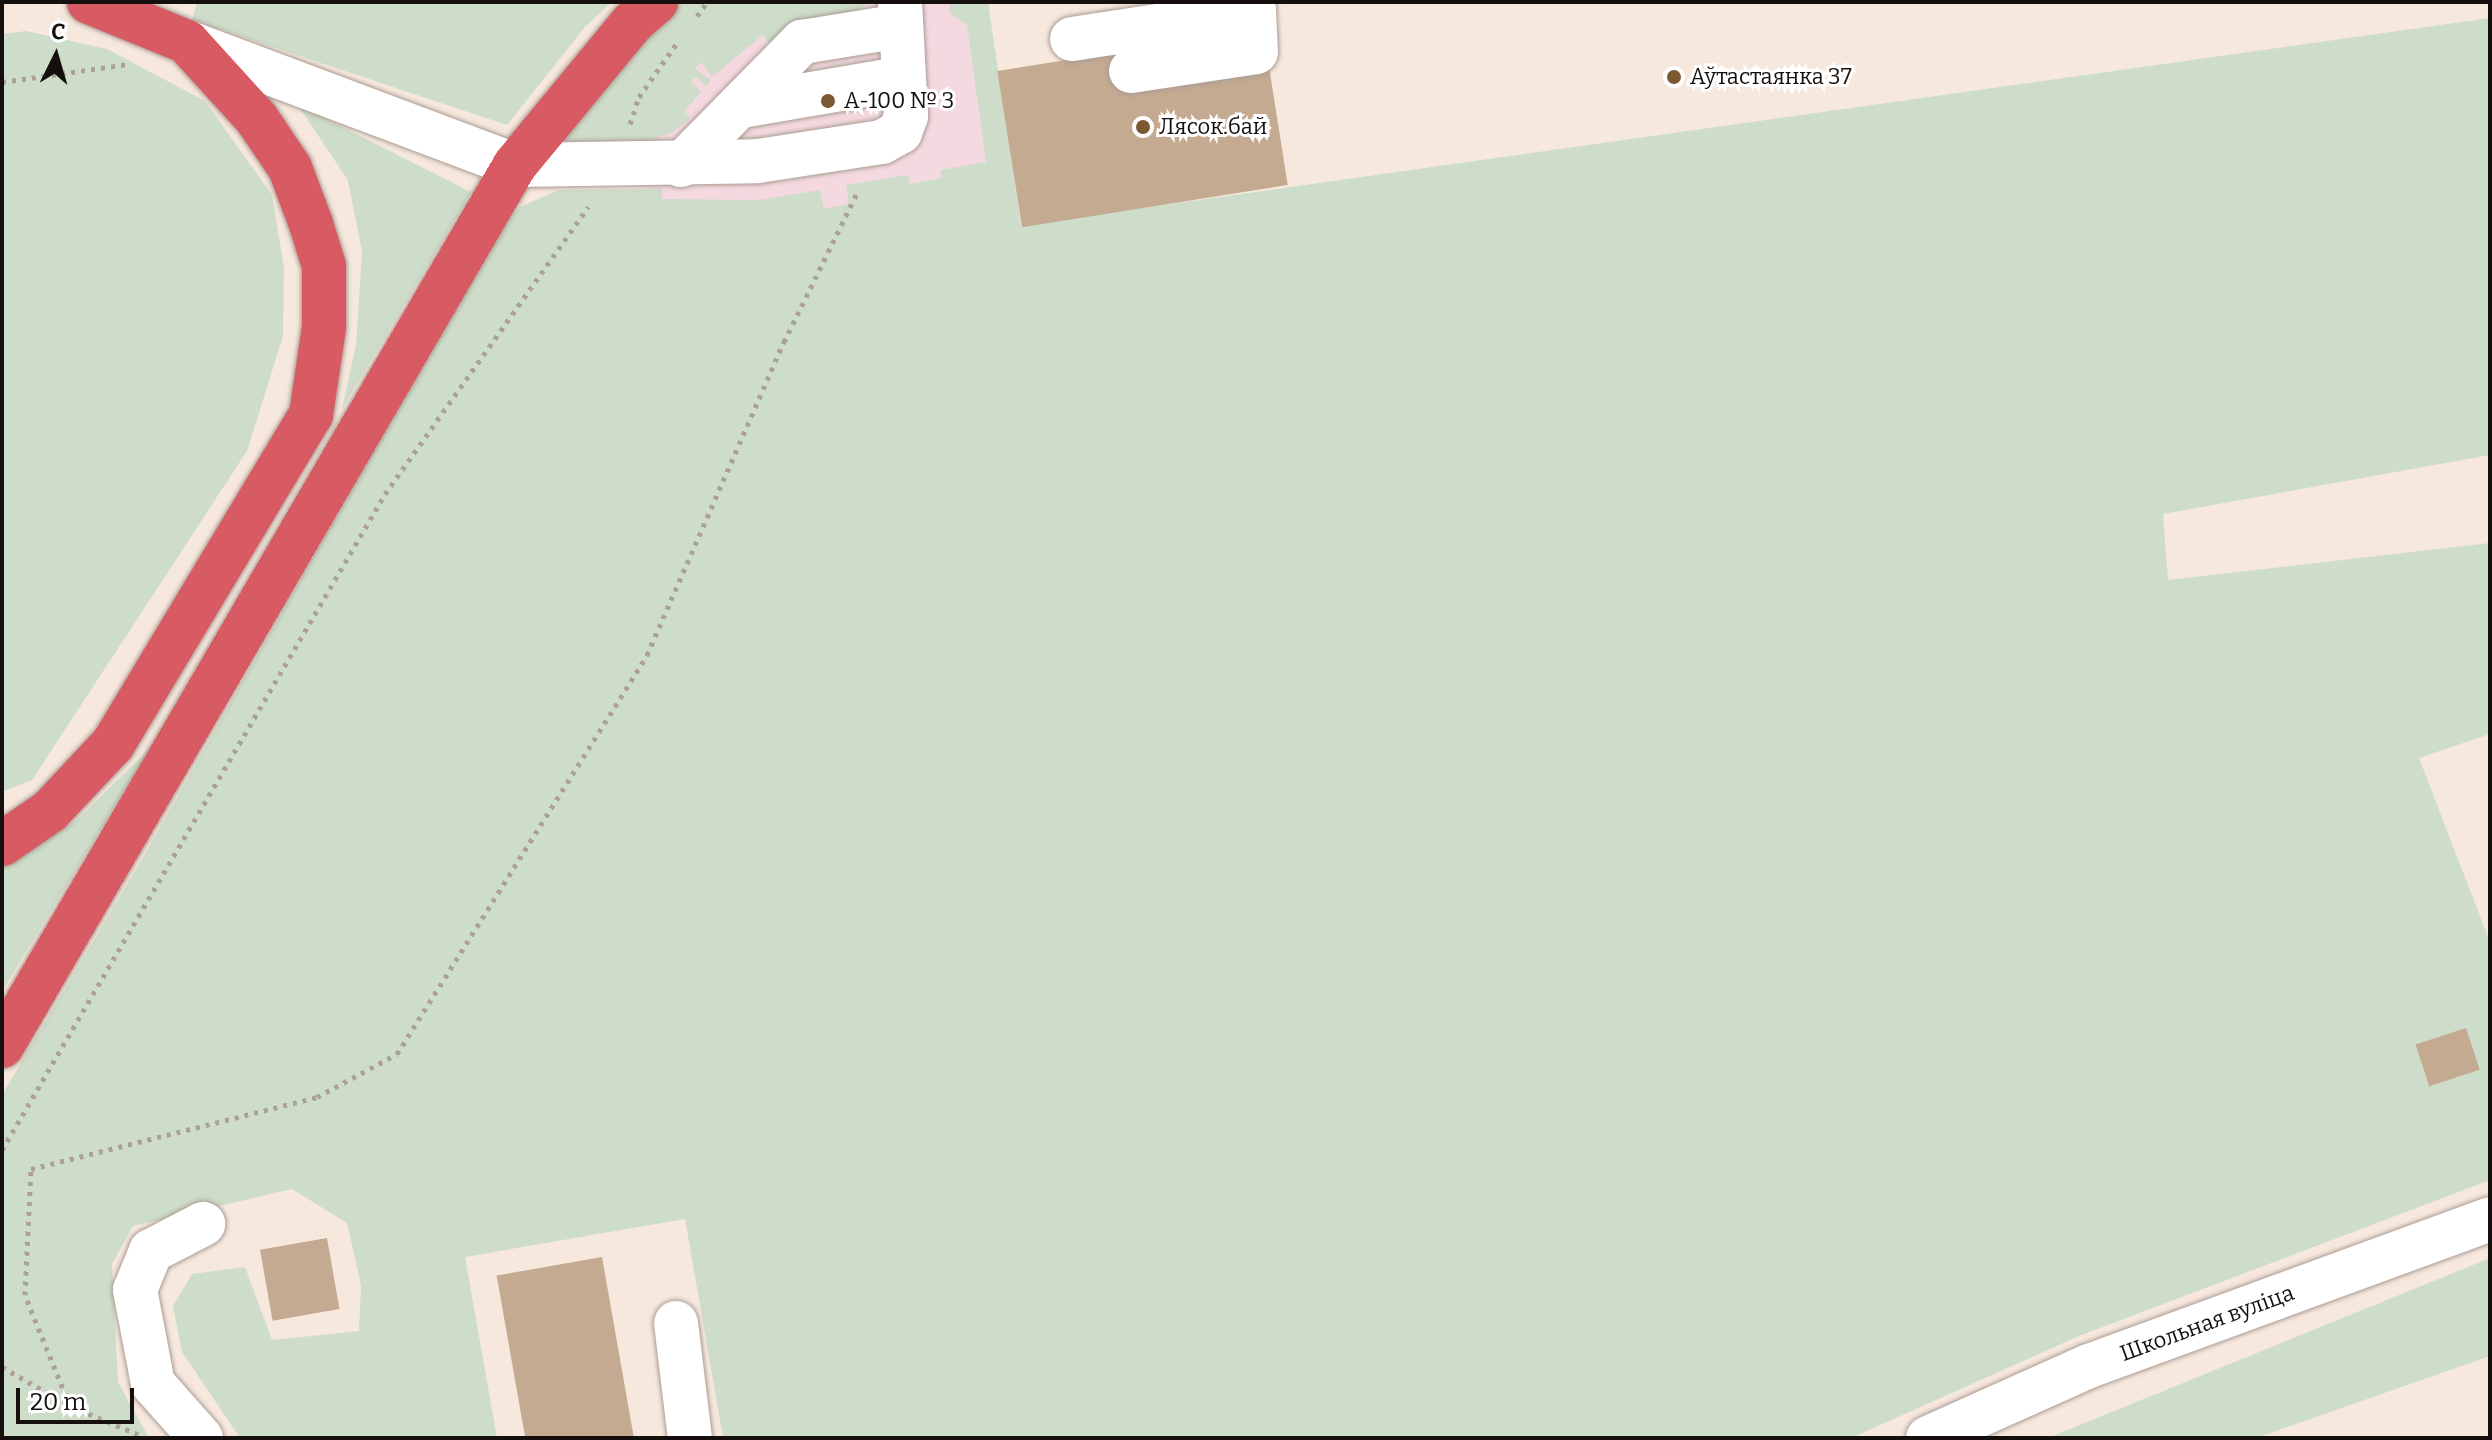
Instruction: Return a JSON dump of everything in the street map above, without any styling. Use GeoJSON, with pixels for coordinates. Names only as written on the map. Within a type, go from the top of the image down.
{"type":"FeatureCollection","features":[{"type":"Feature","properties":{"kind":"highway"},"geometry":{"type":"LineString","coordinates":[[2,844],[50,811],[113,744],[311,415],[324,327],[324,282],[311,224],[290,168],[257,119],[187,42],[89,2]]}},
{"type":"Feature","properties":{"kind":"highway"},"geometry":{"type":"LineString","coordinates":[[2,1046],[515,165],[632,23],[673,14]]}},
{"type":"Feature","properties":{"kind":"street"},"geometry":{"type":"LineString","coordinates":[[1072,39],[1254,6],[1256,52],[1131,71]]}},
{"type":"Feature","properties":{"kind":"street"},"geometry":{"type":"LineString","coordinates":[[187,42],[515,165],[681,165],[758,161],[893,138],[904,125],[900,14],[802,42],[681,165]]}},
{"type":"Feature","properties":{"kind":"street"},"geometry":{"type":"LineString","coordinates":[[741,106],[904,78]]}},
{"type":"Feature","properties":{"kind":"street","name":"Школьная вуліца"},"geometry":{"type":"LineString","coordinates":[[1928,1438],[2089,1366],[2490,1219]]}},
{"type":"Feature","properties":{"kind":"street"},"geometry":{"type":"LineString","coordinates":[[201,1438],[153,1384],[135,1290],[151,1251],[203,1224]]}},
{"type":"Feature","properties":{"kind":"street"},"geometry":{"type":"LineString","coordinates":[[676,1323],[690,1438]]}},
{"type":"Feature","properties":{"kind":"path"},"geometry":{"type":"LineString","coordinates":[[673,14],[707,2]]}},
{"type":"Feature","properties":{"kind":"path"},"geometry":{"type":"LineString","coordinates":[[2,1150],[385,494],[616,167],[639,97],[681,38]]}},
{"type":"Feature","properties":{"kind":"path"},"geometry":{"type":"LineString","coordinates":[[2,82],[133,63],[187,42]]}},
{"type":"Feature","properties":{"kind":"path"},"geometry":{"type":"LineString","coordinates":[[70,1406],[25,1295],[31,1169],[317,1097],[397,1054],[647,655],[784,342],[864,177]]}},
{"type":"Feature","properties":{"kind":"path"},"geometry":{"type":"LineString","coordinates":[[2,1367],[70,1406],[147,1438]]}},
{"type":"Feature","properties":{"kind":"shaded area"},"geometry":{"type":"Polygon","coordinates":[[[788,2],[970,2],[997,193],[648,230],[648,106],[686,60],[788,2]]]}},
{"type":"Feature","properties":{"kind":"green space"},"geometry":{"type":"Polygon","coordinates":[[[197,2],[612,2],[585,27],[507,125],[192,20],[197,2]]]}},
{"type":"Feature","properties":{"kind":"green space"},"geometry":{"type":"Polygon","coordinates":[[[671,2],[868,2],[853,15],[770,45],[763,35],[712,77],[701,62],[695,69],[711,80],[706,86],[696,77],[691,81],[701,92],[684,112],[690,118],[673,132],[646,141],[567,142],[565,138],[671,2]]]}},
{"type":"Feature","properties":{"kind":"green space"},"geometry":{"type":"Polygon","coordinates":[[[949,2],[988,2],[1021,225],[2490,18],[2490,455],[2163,514],[2168,580],[2490,543],[2490,734],[2419,758],[2490,942],[2490,1180],[2079,1336],[1851,1438],[723,1438],[685,1219],[465,1257],[497,1438],[240,1438],[182,1352],[173,1306],[192,1274],[245,1267],[272,1340],[359,1331],[361,1285],[347,1223],[292,1189],[133,1226],[112,1264],[118,1382],[149,1438],[2,1438],[2,1095],[144,856],[501,226],[520,207],[559,190],[662,189],[662,199],[759,200],[820,190],[824,209],[849,204],[846,185],[908,175],[910,184],[942,178],[940,170],[986,162],[967,25],[950,13],[949,2]]]}},
{"type":"Feature","properties":{"kind":"green space"},"geometry":{"type":"Polygon","coordinates":[[[26,31],[107,49],[205,101],[272,195],[284,268],[283,336],[247,451],[32,780],[2,792],[2,34],[26,31]]]}},
{"type":"Feature","properties":{"kind":"green space"},"geometry":{"type":"Polygon","coordinates":[[[297,104],[471,192],[342,409],[356,344],[362,252],[348,180],[297,104]]]}},
{"type":"Feature","properties":{"kind":"green space"},"geometry":{"type":"Polygon","coordinates":[[[153,745],[2,991],[2,864],[77,820],[153,745]]]}},
{"type":"Feature","properties":{"kind":"green space"},"geometry":{"type":"Polygon","coordinates":[[[2490,1258],[2490,1356],[2256,1438],[2048,1438],[2490,1258]]]}},
{"type":"Feature","properties":{"kind":"building","name":"Лясок.бай"},"geometry":{"type":"Polygon","coordinates":[[[1263,29],[1288,185],[1022,227],[997,71],[1263,29]]]}},
{"type":"Feature","properties":{"kind":"building"},"geometry":{"type":"Polygon","coordinates":[[[2466,1028],[2480,1070],[2429,1086],[2416,1044],[2466,1028]]]}},
{"type":"Feature","properties":{"kind":"building"},"geometry":{"type":"Polygon","coordinates":[[[327,1238],[340,1309],[273,1321],[260,1250],[327,1238]]]}},
{"type":"Feature","properties":{"kind":"building"},"geometry":{"type":"Polygon","coordinates":[[[602,1257],[634,1438],[525,1438],[497,1276],[602,1257]]]}},
{"type":"Feature","properties":{"kind":"place","name":"Аўтастаянка 37"},"geometry":{"type":"Point","coordinates":[1674,77]}},
{"type":"Feature","properties":{"kind":"place","name":"А-100 № 3"},"geometry":{"type":"Point","coordinates":[828,101]}},
{"type":"Feature","properties":{"kind":"place","name":"Лясок.бай"},"geometry":{"type":"Point","coordinates":[1143,127]}}]}
